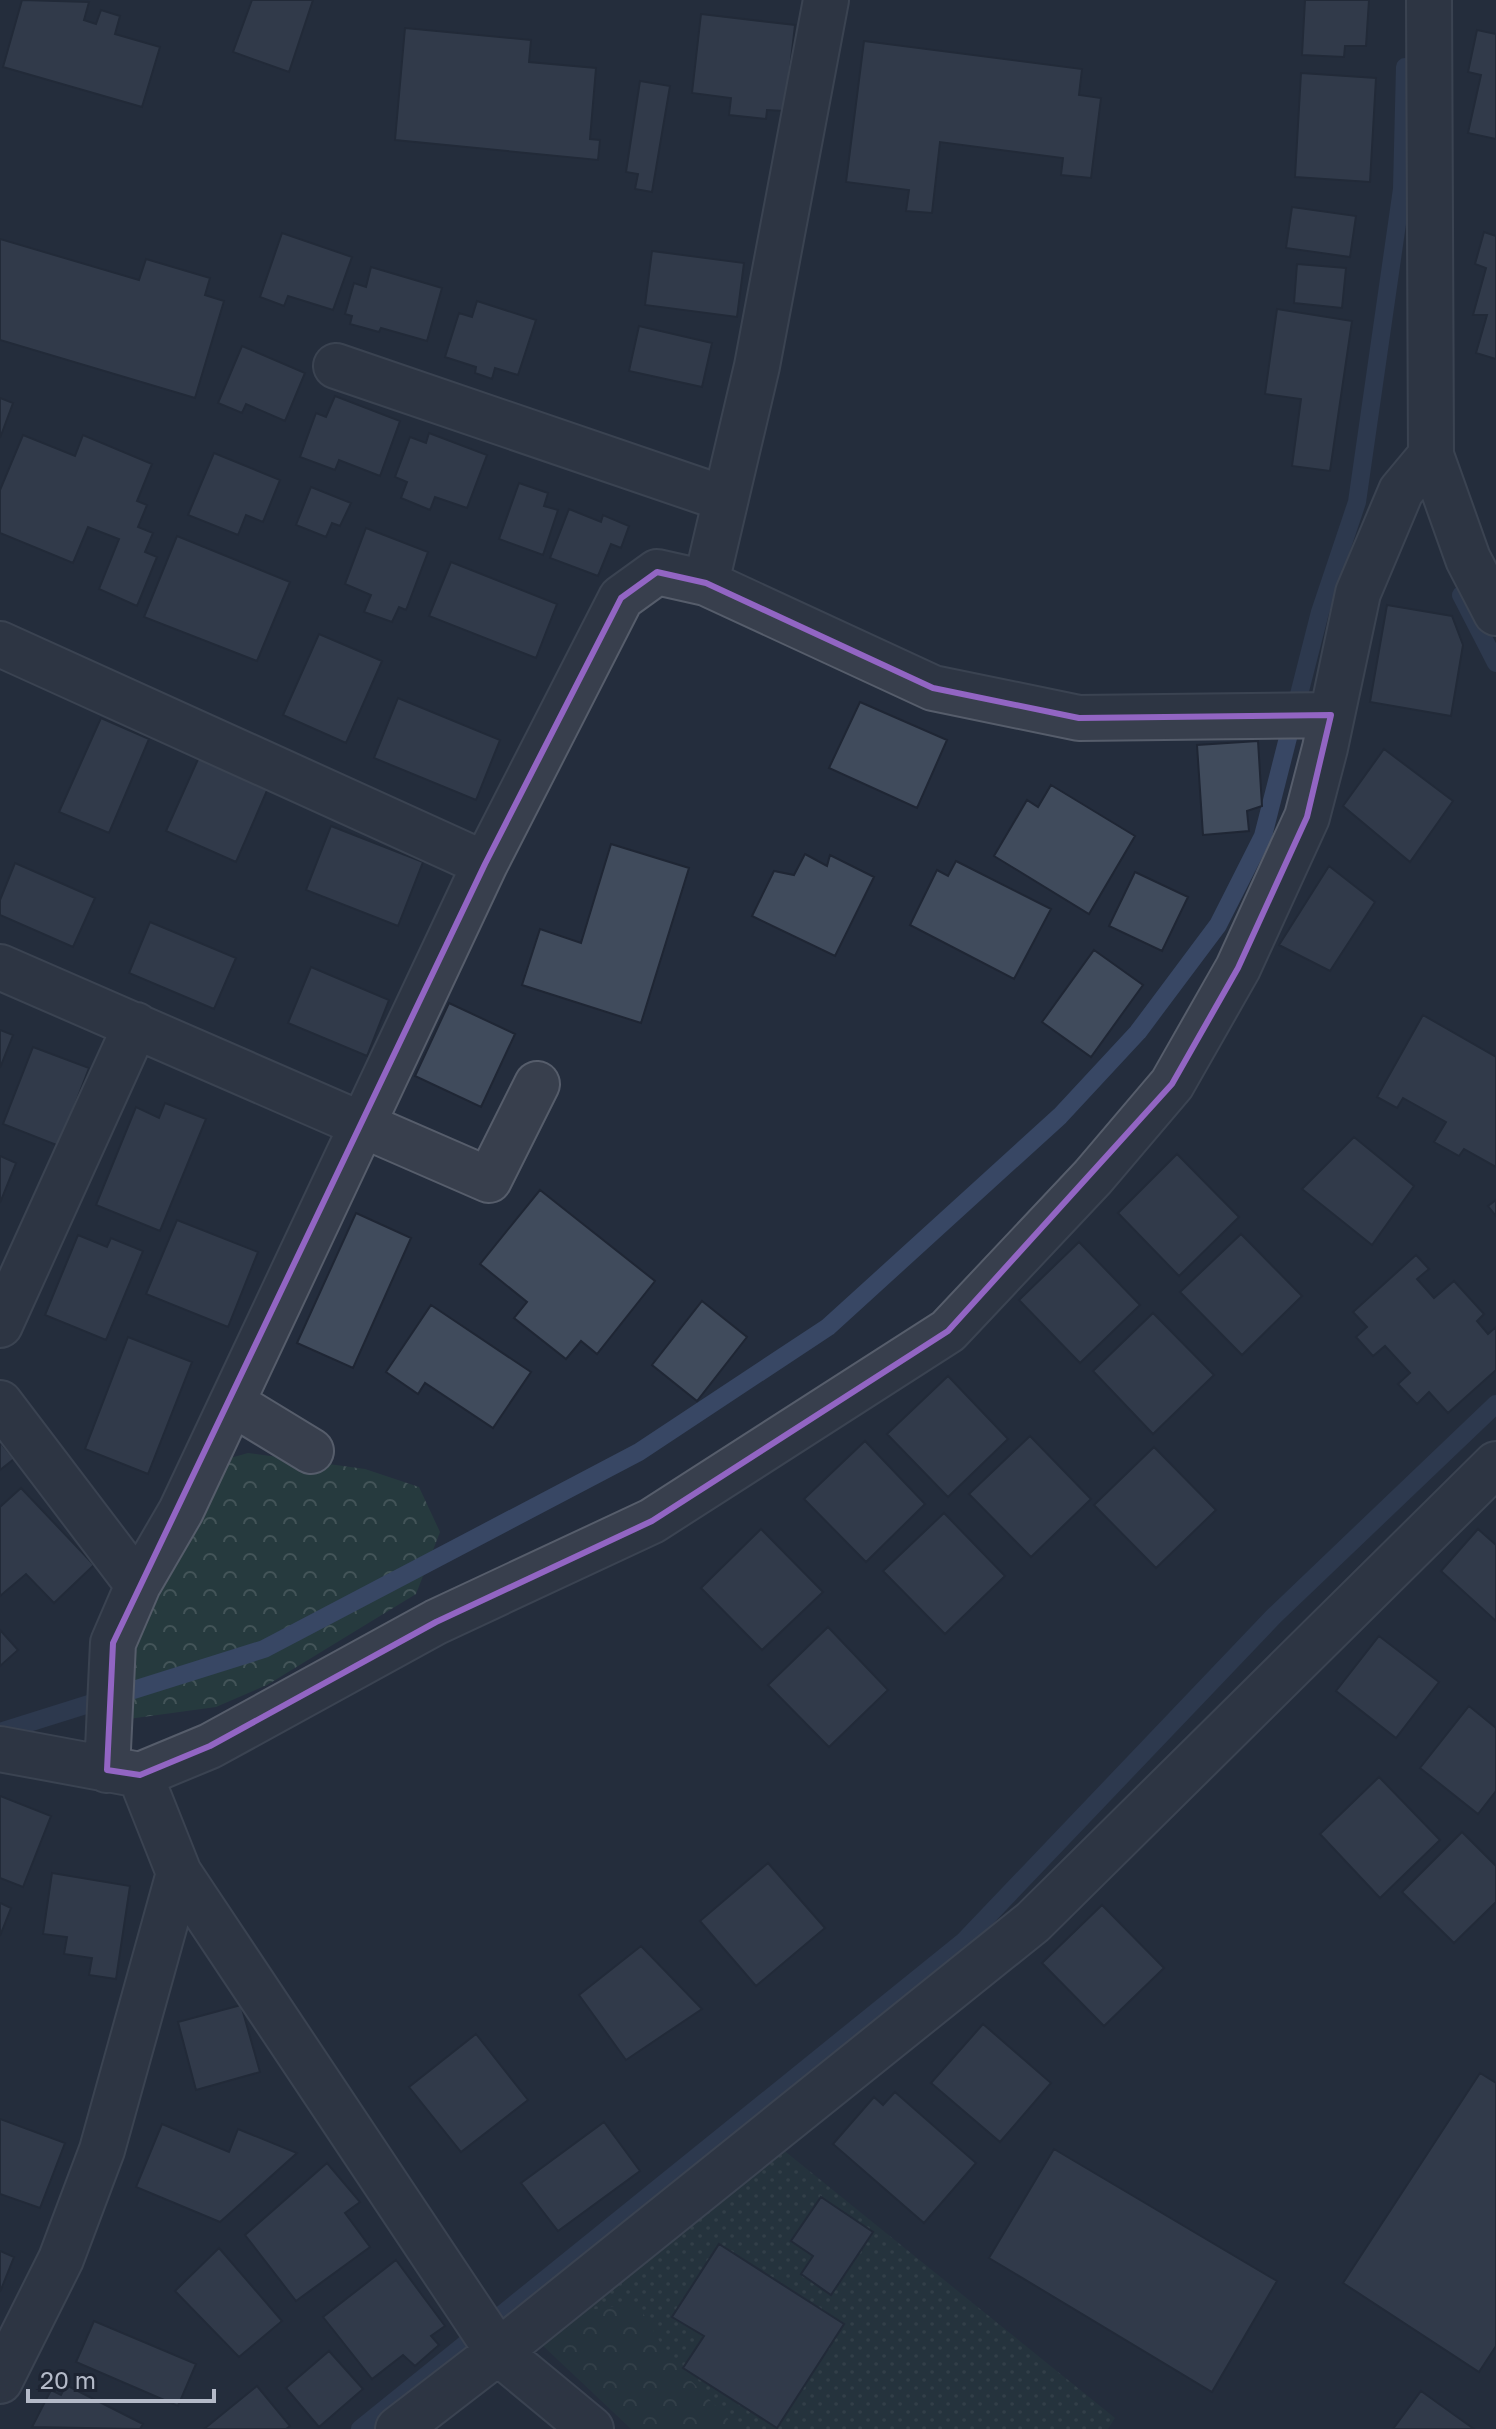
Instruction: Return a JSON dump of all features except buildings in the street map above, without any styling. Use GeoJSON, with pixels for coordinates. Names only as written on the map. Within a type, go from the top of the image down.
{"type":"FeatureCollection","features":[{"type":"Feature","properties":{"kind":"street"},"geometry":{"type":"LineString","coordinates":[[706,583],[757,366],[826,0]]}},
{"type":"Feature","properties":{"kind":"street"},"geometry":{"type":"LineString","coordinates":[[1429,0],[1431,455],[1468,559],[1496,613]]}},
{"type":"Feature","properties":{"kind":"street"},"geometry":{"type":"LineString","coordinates":[[336,366],[725,499]]}},
{"type":"Feature","properties":{"kind":"street"},"geometry":{"type":"LineString","coordinates":[[0,1749],[124,1773],[210,1746],[436,1622],[652,1521],[948,1331],[1093,1177],[1172,1084],[1238,968],[1307,817],[1358,593],[1401,491],[1431,455]]}},
{"type":"Feature","properties":{"kind":"street"},"geometry":{"type":"LineString","coordinates":[[591,2429],[498,2352],[179,1873],[124,1773],[113,1643],[138,1585],[181,1511],[485,864],[621,598],[657,572],[706,583],[933,688],[1079,718],[1331,715]]}},
{"type":"Feature","properties":{"kind":"street"},"geometry":{"type":"LineString","coordinates":[[0,644],[485,864]]}},
{"type":"Feature","properties":{"kind":"street"},"geometry":{"type":"LineString","coordinates":[[0,967],[489,1180],[537,1084]]}},
{"type":"Feature","properties":{"kind":"street"},"geometry":{"type":"LineString","coordinates":[[0,1325],[136,1025]]}},
{"type":"Feature","properties":{"kind":"street"},"geometry":{"type":"LineString","coordinates":[[0,1403],[138,1585]]}},
{"type":"Feature","properties":{"kind":"street"},"geometry":{"type":"LineString","coordinates":[[232,1403],[311,1451]]}},
{"type":"Feature","properties":{"kind":"street"},"geometry":{"type":"LineString","coordinates":[[398,2429],[1033,1922],[1496,1464]]}},
{"type":"Feature","properties":{"kind":"street"},"geometry":{"type":"LineString","coordinates":[[0,2381],[61,2259],[102,2150],[179,1873]]}},
{"type":"Feature","properties":{"kind":"highlighted area"},"geometry":{"type":"Polygon","coordinates":[[[657,572],[706,583],[933,688],[1079,718],[1331,715],[1307,817],[1238,968],[1172,1084],[948,1331],[652,1521],[436,1622],[210,1746],[140,1775],[107,1770],[113,1643],[485,864],[621,598],[657,572]]]}},
{"type":"Feature","properties":{"kind":"green space"},"geometry":{"type":"Polygon","coordinates":[[[248,1453],[365,1469],[419,1487],[440,1532],[416,1594],[267,1685],[216,1707],[121,1720],[118,1633],[223,1460],[248,1453]]]}},
{"type":"Feature","properties":{"kind":"green space"},"geometry":{"type":"Polygon","coordinates":[[[781,2148],[1115,2418],[1108,2429],[645,2429],[582,2311],[781,2148]]]}},
{"type":"Feature","properties":{"kind":"green space"},"geometry":{"type":"Polygon","coordinates":[[[637,2303],[670,2359],[738,2429],[631,2429],[541,2344],[582,2311],[637,2303]]]}},
{"type":"Feature","properties":{"kind":"waterway"},"geometry":{"type":"LineString","coordinates":[[0,1732],[264,1649],[639,1452],[828,1327],[1060,1116],[1138,1032],[1218,925],[1263,836],[1320,612],[1357,502],[1402,189],[1405,67]]}},
{"type":"Feature","properties":{"kind":"waterway"},"geometry":{"type":"LineString","coordinates":[[1461,595],[1496,663]]}},
{"type":"Feature","properties":{"kind":"waterway"},"geometry":{"type":"LineString","coordinates":[[360,2429],[964,1941],[1274,1616],[1496,1404]]}}]}
